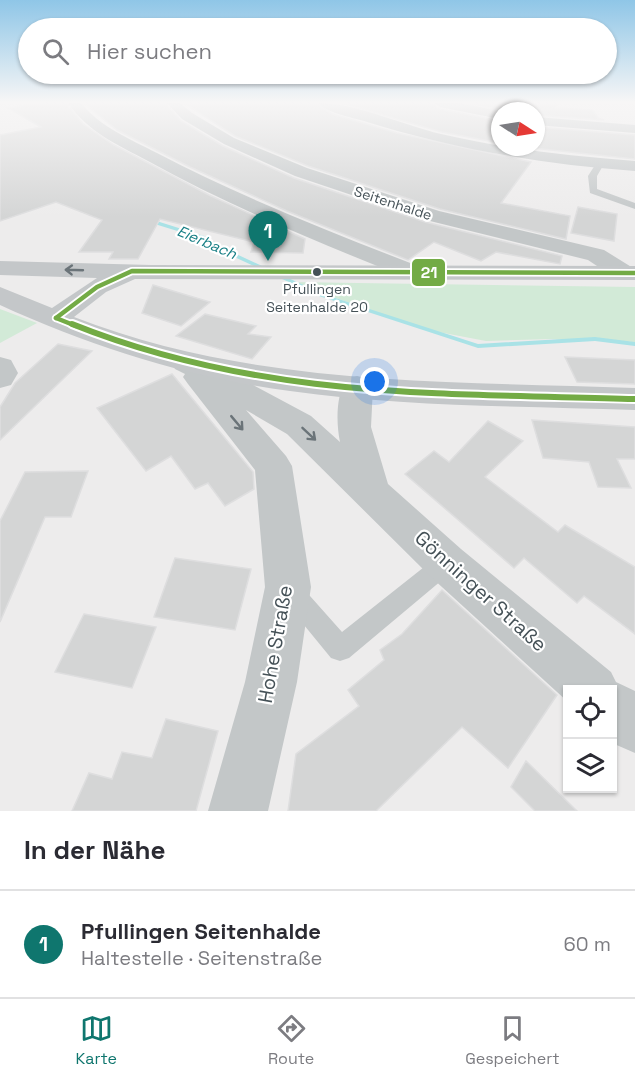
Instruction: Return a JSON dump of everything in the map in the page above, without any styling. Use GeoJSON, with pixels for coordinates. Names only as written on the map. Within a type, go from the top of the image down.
{"type":"FeatureCollection","features":[{"type":"Feature","properties":{"kind":"main road"},"geometry":{"type":"LineString","coordinates":[[0,268],[132,271],[629,273]]}},
{"type":"Feature","properties":{"kind":"main road"},"geometry":{"type":"LineString","coordinates":[[56,318],[97,287],[132,271]]}},
{"type":"Feature","properties":{"kind":"main road","name":"Gönninger Straße"},"geometry":{"type":"LineString","coordinates":[[0,295],[56,318],[186,362],[289,381],[357,387],[635,399]]}},
{"type":"Feature","properties":{"kind":"street"},"geometry":{"type":"LineString","coordinates":[[123,141],[156,160],[234,198],[410,271]]}},
{"type":"Feature","properties":{"kind":"street","name":"Seitenhalde"},"geometry":{"type":"LineString","coordinates":[[229,141],[301,172],[433,216],[596,255],[629,273]]}},
{"type":"Feature","properties":{"kind":"street"},"geometry":{"type":"LineString","coordinates":[[447,141],[474,147],[600,164],[635,166]]}},
{"type":"Feature","properties":{"kind":"street","name":"Gönninger Straße"},"geometry":{"type":"LineString","coordinates":[[186,362],[299,425],[446,563],[587,685]]}},
{"type":"Feature","properties":{"kind":"street","name":"Hohe Straße"},"geometry":{"type":"LineString","coordinates":[[186,362],[273,466],[288,587],[271,682],[237,811]]}},
{"type":"Feature","properties":{"kind":"street"},"geometry":{"type":"LineString","coordinates":[[0,367],[3,373],[0,378]]}},
{"type":"Feature","properties":{"kind":"street"},"geometry":{"type":"LineString","coordinates":[[357,387],[354,427],[371,491]]}},
{"type":"Feature","properties":{"kind":"street"},"geometry":{"type":"LineString","coordinates":[[617,711],[635,726]]}},
{"type":"Feature","properties":{"kind":"lane"},"geometry":{"type":"LineString","coordinates":[[600,164],[595,168],[591,182],[593,191],[635,206]]}},
{"type":"Feature","properties":{"kind":"lane"},"geometry":{"type":"LineString","coordinates":[[288,587],[340,649],[446,563]]}},
{"type":"Feature","properties":{"kind":"green space"},"geometry":{"type":"Polygon","coordinates":[[[290,282],[635,287],[635,342],[551,339],[486,341],[428,330],[290,282]]]}},
{"type":"Feature","properties":{"kind":"green space"},"geometry":{"type":"Polygon","coordinates":[[[0,309],[37,323],[0,343],[0,309]]]}},
{"type":"Feature","properties":{"kind":"building"},"geometry":{"type":"Polygon","coordinates":[[[0,141],[108,141],[209,195],[305,239],[303,253],[251,252],[254,242],[160,219],[138,259],[109,259],[113,252],[79,252],[102,220],[56,202],[0,221],[0,141]]]}},
{"type":"Feature","properties":{"kind":"building"},"geometry":{"type":"Polygon","coordinates":[[[138,141],[214,141],[294,178],[425,222],[562,256],[560,264],[496,252],[481,261],[434,242],[408,260],[287,211],[138,141]]]}},
{"type":"Feature","properties":{"kind":"building"},"geometry":{"type":"Polygon","coordinates":[[[247,141],[433,141],[491,153],[491,156],[503,156],[531,162],[501,203],[570,216],[566,239],[440,209],[308,166],[247,141]]]}},
{"type":"Feature","properties":{"kind":"building"},"geometry":{"type":"Polygon","coordinates":[[[545,141],[635,141],[635,159],[545,149],[545,141]]]}},
{"type":"Feature","properties":{"kind":"building"},"geometry":{"type":"Polygon","coordinates":[[[578,207],[617,214],[614,241],[571,233],[578,207]]]}},
{"type":"Feature","properties":{"kind":"building"},"geometry":{"type":"Polygon","coordinates":[[[153,285],[210,302],[181,326],[142,313],[153,285]]]}},
{"type":"Feature","properties":{"kind":"building"},"geometry":{"type":"Polygon","coordinates":[[[205,314],[256,326],[248,334],[271,337],[252,359],[176,336],[205,314]]]}},
{"type":"Feature","properties":{"kind":"building"},"geometry":{"type":"Polygon","coordinates":[[[58,344],[92,351],[0,440],[0,407],[15,383],[58,344]]]}},
{"type":"Feature","properties":{"kind":"building"},"geometry":{"type":"Polygon","coordinates":[[[565,357],[635,360],[635,384],[577,382],[565,357]]]}},
{"type":"Feature","properties":{"kind":"building"},"geometry":{"type":"Polygon","coordinates":[[[172,374],[253,472],[254,489],[225,506],[208,483],[195,489],[171,456],[146,471],[97,408],[172,374]]]}},
{"type":"Feature","properties":{"kind":"building"},"geometry":{"type":"Polygon","coordinates":[[[532,420],[635,427],[635,459],[617,459],[631,488],[598,487],[589,462],[543,458],[532,420]]]}},
{"type":"Feature","properties":{"kind":"building"},"geometry":{"type":"Polygon","coordinates":[[[488,421],[523,441],[485,477],[558,532],[565,525],[635,567],[635,634],[584,596],[577,603],[524,558],[514,568],[405,474],[434,451],[449,462],[488,421]]]}},
{"type":"Feature","properties":{"kind":"building"},"geometry":{"type":"Polygon","coordinates":[[[88,471],[71,517],[45,517],[0,622],[0,521],[25,472],[88,471]]]}},
{"type":"Feature","properties":{"kind":"building"},"geometry":{"type":"Polygon","coordinates":[[[175,558],[251,569],[235,630],[154,617],[175,558]]]}},
{"type":"Feature","properties":{"kind":"building"},"geometry":{"type":"Polygon","coordinates":[[[442,590],[557,695],[508,768],[462,727],[376,811],[288,811],[296,754],[359,706],[348,690],[384,660],[380,650],[402,634],[442,590]]]}},
{"type":"Feature","properties":{"kind":"building"},"geometry":{"type":"Polygon","coordinates":[[[84,614],[156,627],[132,688],[55,672],[84,614]]]}},
{"type":"Feature","properties":{"kind":"building"},"geometry":{"type":"Polygon","coordinates":[[[166,719],[218,731],[196,811],[72,811],[89,773],[112,779],[122,752],[152,758],[166,719]]]}},
{"type":"Feature","properties":{"kind":"building"},"geometry":{"type":"Polygon","coordinates":[[[526,761],[577,811],[535,811],[511,787],[526,761]]]}},
{"type":"Feature","properties":{"kind":"waterway","name":"Eierbach"},"geometry":{"type":"LineString","coordinates":[[147,220],[202,237],[232,254],[321,295],[478,346],[595,339],[635,344]]}},
{"type":"Feature","properties":{"kind":"transit line","name":"21"},"geometry":{"type":"LineString","coordinates":[[56,318],[97,287],[132,271],[635,273]]}},
{"type":"Feature","properties":{"kind":"transit line","name":"21"},"geometry":{"type":"LineString","coordinates":[[56,318],[169,357],[215,369],[288,382],[436,394],[635,399]]}},
{"type":"Feature","properties":{"kind":"place","name":"Pfullingen Seitenhalde"},"geometry":{"type":"Point","coordinates":[268,261]}},
{"type":"Feature","properties":{"kind":"place","name":"Pfullingen Seitenhalde 20"},"geometry":{"type":"Point","coordinates":[317,272]}}]}
